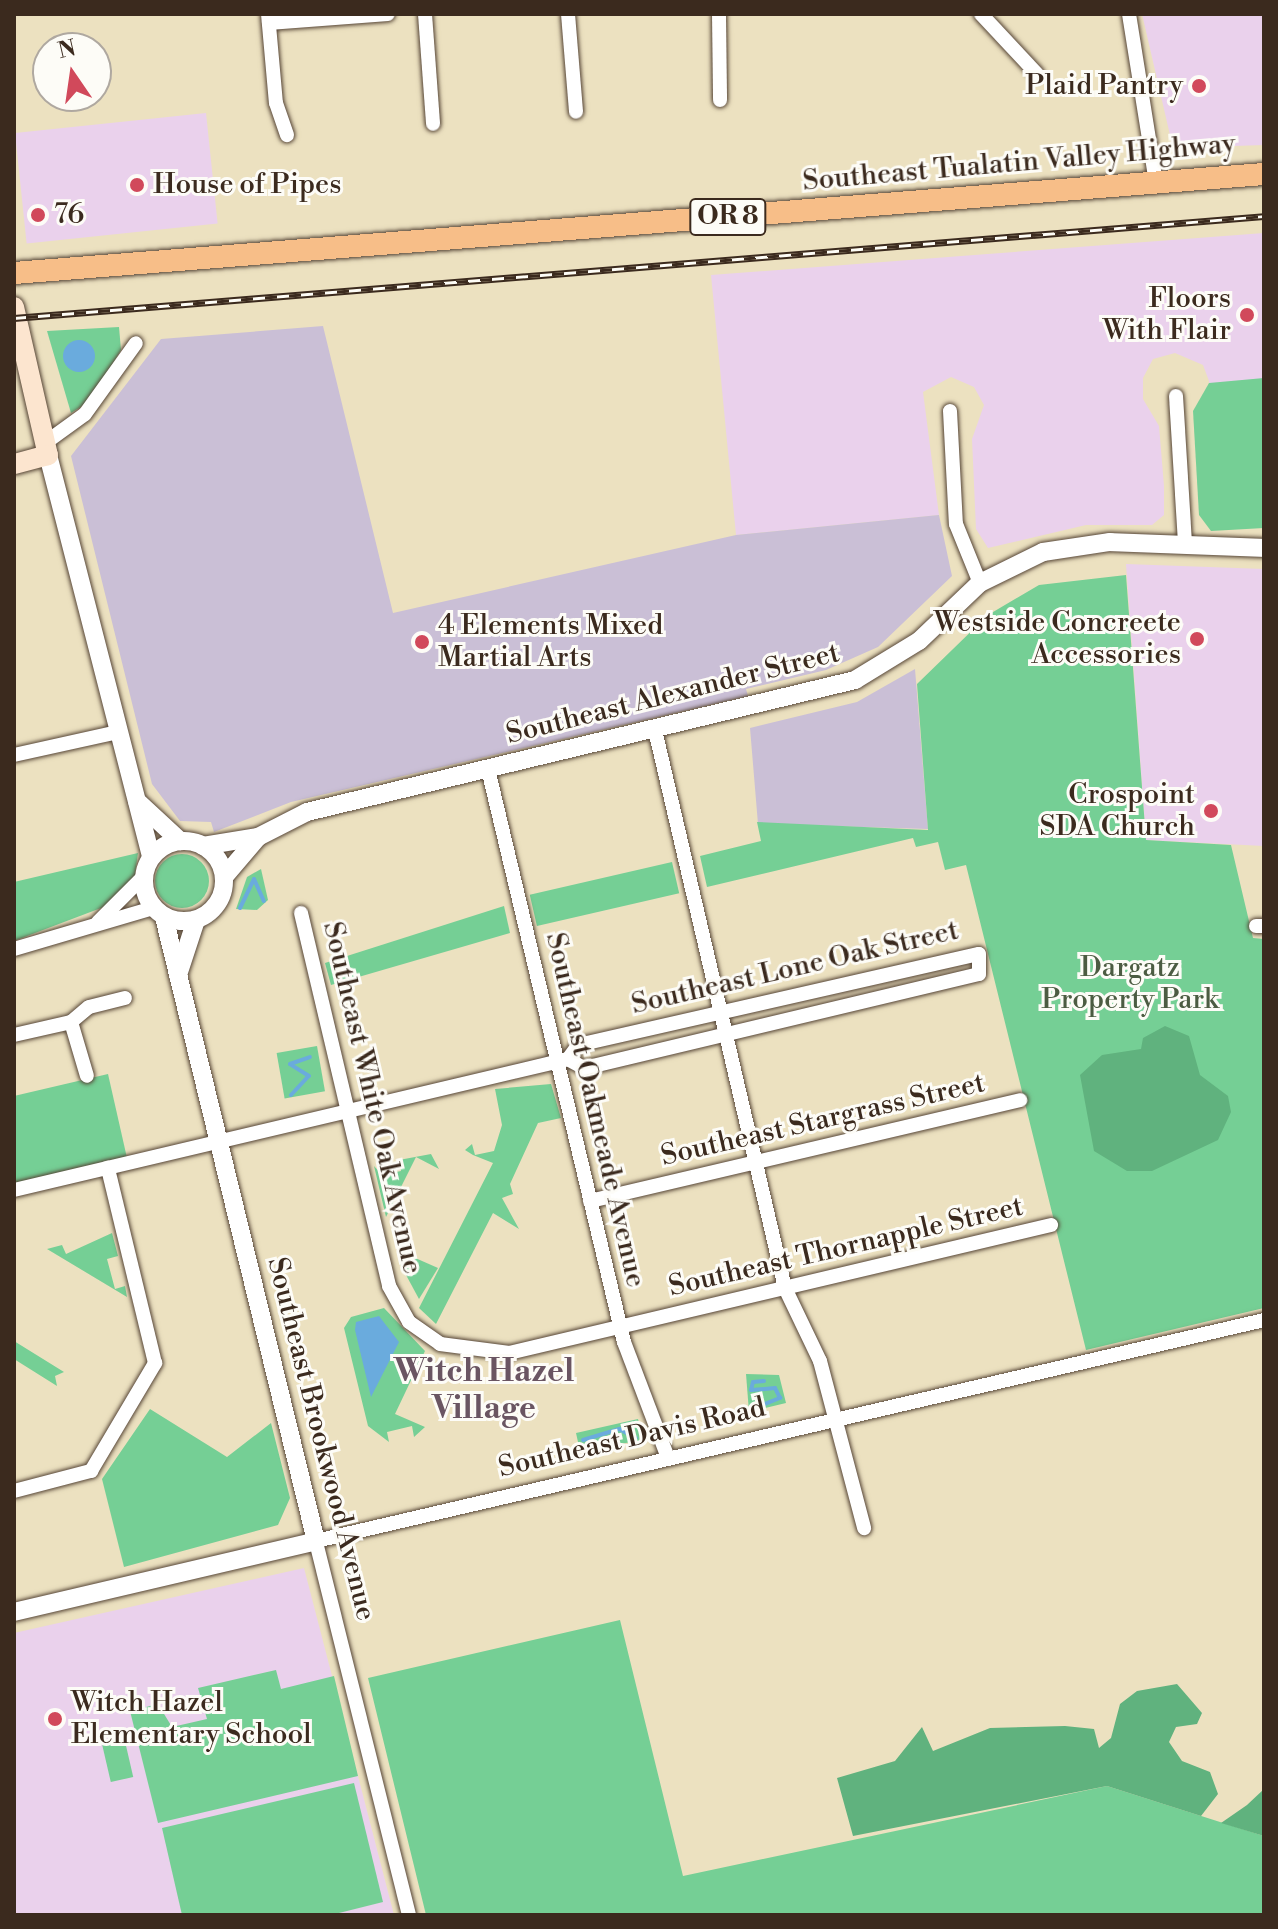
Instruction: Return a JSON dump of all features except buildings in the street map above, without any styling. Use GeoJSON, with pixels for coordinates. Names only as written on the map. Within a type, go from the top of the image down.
{"type":"FeatureCollection","features":[{"type":"Feature","properties":{"kind":"main road","name":"Southeast Tualatin Valley Highway"},"geometry":{"type":"LineString","coordinates":[[14,273],[1264,174]]}},
{"type":"Feature","properties":{"kind":"main road"},"geometry":{"type":"LineString","coordinates":[[14,307],[30,362],[21,378],[46,449],[14,464]]}},
{"type":"Feature","properties":{"kind":"street"},"geometry":{"type":"LineString","coordinates":[[287,135],[276,103],[268,18],[388,14]]}},
{"type":"Feature","properties":{"kind":"street"},"geometry":{"type":"LineString","coordinates":[[425,14],[433,124]]}},
{"type":"Feature","properties":{"kind":"street"},"geometry":{"type":"LineString","coordinates":[[568,14],[576,112]]}},
{"type":"Feature","properties":{"kind":"street"},"geometry":{"type":"LineString","coordinates":[[719,14],[720,100]]}},
{"type":"Feature","properties":{"kind":"street"},"geometry":{"type":"LineString","coordinates":[[981,14],[1037,74]]}},
{"type":"Feature","properties":{"kind":"street"},"geometry":{"type":"LineString","coordinates":[[1129,14],[1156,182]]}},
{"type":"Feature","properties":{"kind":"street"},"geometry":{"type":"LineString","coordinates":[[98,923],[143,877],[151,857],[46,449],[85,414],[136,343]]}},
{"type":"Feature","properties":{"kind":"street"},"geometry":{"type":"LineString","coordinates":[[1176,396],[1185,543]]}},
{"type":"Feature","properties":{"kind":"street"},"geometry":{"type":"LineString","coordinates":[[950,411],[956,524],[980,583]]}},
{"type":"Feature","properties":{"kind":"street","name":"Southeast Alexander Street"},"geometry":{"type":"LineString","coordinates":[[203,846],[258,837],[307,812],[855,680],[919,641],[980,583],[1074,545],[1185,543],[1264,548]]}},
{"type":"Feature","properties":{"kind":"street"},"geometry":{"type":"LineString","coordinates":[[655,730],[785,1288],[838,1418],[864,1528]]}},
{"type":"Feature","properties":{"kind":"street"},"geometry":{"type":"LineString","coordinates":[[14,755],[118,732]]}},
{"type":"Feature","properties":{"kind":"street","name":"Southeast Oakmeade Avenue"},"geometry":{"type":"LineString","coordinates":[[488,769],[563,1060],[590,1201],[620,1327],[668,1458]]}},
{"type":"Feature","properties":{"kind":"street"},"geometry":{"type":"LineString","coordinates":[[137,801],[180,841],[203,846],[224,877],[218,902],[196,920],[178,975]]}},
{"type":"Feature","properties":{"kind":"street","name":"Southeast Alexander Street"},"geometry":{"type":"LineString","coordinates":[[224,877],[258,837]]}},
{"type":"Feature","properties":{"kind":"street"},"geometry":{"type":"LineString","coordinates":[[151,857],[180,841]]}},
{"type":"Feature","properties":{"kind":"street"},"geometry":{"type":"LineString","coordinates":[[143,877],[158,912]]}},
{"type":"Feature","properties":{"kind":"street"},"geometry":{"type":"LineString","coordinates":[[14,949],[98,923],[158,912],[196,920]]}},
{"type":"Feature","properties":{"kind":"street","name":"Southeast Brookwood Avenue"},"geometry":{"type":"LineString","coordinates":[[158,912],[178,975],[220,1141],[409,1915]]}},
{"type":"Feature","properties":{"kind":"street","name":"Southeast White Oak Avenue"},"geometry":{"type":"LineString","coordinates":[[301,913],[389,1286],[422,1334]]}},
{"type":"Feature","properties":{"kind":"street","name":"Southeast Lone Oak Street"},"geometry":{"type":"LineString","coordinates":[[14,1190],[563,1060],[578,1045],[979,954],[979,974],[584,1068],[563,1060]]}},
{"type":"Feature","properties":{"kind":"street"},"geometry":{"type":"LineString","coordinates":[[14,1035],[71,1022],[89,1007],[125,998]]}},
{"type":"Feature","properties":{"kind":"street"},"geometry":{"type":"LineString","coordinates":[[71,1022],[87,1076]]}},
{"type":"Feature","properties":{"kind":"street","name":"Southeast Stargrass Street"},"geometry":{"type":"LineString","coordinates":[[590,1201],[1020,1100]]}},
{"type":"Feature","properties":{"kind":"street"},"geometry":{"type":"LineString","coordinates":[[14,1491],[83,1475],[102,1459],[150,1379],[150,1328],[108,1168]]}},
{"type":"Feature","properties":{"kind":"street","name":"Southeast Thornapple Street"},"geometry":{"type":"LineString","coordinates":[[422,1334],[456,1350],[492,1355],[1051,1225]]}},
{"type":"Feature","properties":{"kind":"street","name":"Southeast Davis Road"},"geometry":{"type":"LineString","coordinates":[[14,1612],[1264,1320]]}},
{"type":"Feature","properties":{"kind":"shaded area"},"geometry":{"type":"Polygon","coordinates":[[[1142,14],[1264,14],[1264,145],[1173,148],[1142,14]]]}},
{"type":"Feature","properties":{"kind":"shaded area"},"geometry":{"type":"Polygon","coordinates":[[[206,113],[218,223],[27,243],[15,133],[206,113]]]}},
{"type":"Feature","properties":{"kind":"shaded area"},"geometry":{"type":"Polygon","coordinates":[[[1264,233],[1264,528],[1218,527],[1209,381],[1203,365],[1175,353],[1153,359],[1143,378],[1143,399],[1159,426],[1164,486],[1164,515],[1152,525],[1086,525],[988,548],[976,529],[972,439],[984,405],[974,387],[951,377],[923,392],[939,515],[736,535],[711,275],[1264,233]]]}},
{"type":"Feature","properties":{"kind":"shaded area"},"geometry":{"type":"Polygon","coordinates":[[[323,326],[393,613],[736,535],[939,515],[952,576],[878,647],[826,670],[746,689],[748,696],[291,802],[214,832],[211,822],[180,821],[152,784],[71,456],[161,339],[323,326]]]}},
{"type":"Feature","properties":{"kind":"shaded area"},"geometry":{"type":"Polygon","coordinates":[[[1126,564],[1264,569],[1264,846],[1146,840],[1126,564]]]}},
{"type":"Feature","properties":{"kind":"shaded area"},"geometry":{"type":"Polygon","coordinates":[[[915,669],[928,829],[758,824],[750,728],[857,702],[915,669]]]}},
{"type":"Feature","properties":{"kind":"shaded area"},"geometry":{"type":"Polygon","coordinates":[[[304,1568],[394,1915],[14,1915],[14,1633],[304,1568]]]}},
{"type":"Feature","properties":{"kind":"green space"},"geometry":{"type":"Polygon","coordinates":[[[119,327],[121,350],[90,401],[71,413],[47,331],[119,327]]]}},
{"type":"Feature","properties":{"kind":"green space"},"geometry":{"type":"Polygon","coordinates":[[[1264,378],[1264,528],[1211,531],[1199,515],[1193,411],[1209,383],[1264,378]]]}},
{"type":"Feature","properties":{"kind":"green space","name":"Dargatz Property Park"},"geometry":{"type":"Polygon","coordinates":[[[1126,575],[1146,840],[1231,845],[1253,938],[1264,939],[1264,1308],[1086,1350],[966,865],[945,870],[938,842],[916,847],[913,838],[707,887],[700,856],[761,841],[757,822],[928,830],[917,684],[988,615],[1039,585],[1126,575]]]}},
{"type":"Feature","properties":{"kind":"green space"},"geometry":{"type":"Polygon","coordinates":[[[138,853],[134,881],[109,905],[14,941],[14,882],[138,853]]]}},
{"type":"Feature","properties":{"kind":"green space"},"geometry":{"type":"Polygon","coordinates":[[[182,854],[193,856],[201,862],[207,870],[207,892],[201,900],[193,906],[182,908],[171,906],[163,900],[157,892],[155,881],[157,870],[163,862],[171,856],[182,854]]]}},
{"type":"Feature","properties":{"kind":"green space"},"geometry":{"type":"Polygon","coordinates":[[[672,862],[679,893],[537,926],[530,895],[672,862]]]}},
{"type":"Feature","properties":{"kind":"green space"},"geometry":{"type":"Polygon","coordinates":[[[261,869],[268,900],[257,910],[236,909],[247,877],[261,869]]]}},
{"type":"Feature","properties":{"kind":"green space"},"geometry":{"type":"Polygon","coordinates":[[[504,906],[510,933],[331,985],[325,963],[504,906]]]}},
{"type":"Feature","properties":{"kind":"green space"},"geometry":{"type":"Polygon","coordinates":[[[1165,1026],[1189,1036],[1200,1075],[1228,1096],[1231,1112],[1218,1140],[1152,1171],[1127,1171],[1094,1151],[1080,1075],[1102,1055],[1141,1049],[1143,1038],[1165,1026]]]}},
{"type":"Feature","properties":{"kind":"green space"},"geometry":{"type":"Polygon","coordinates":[[[317,1046],[325,1091],[285,1098],[277,1053],[317,1046]]]}},
{"type":"Feature","properties":{"kind":"green space"},"geometry":{"type":"Polygon","coordinates":[[[108,1074],[127,1158],[14,1186],[14,1096],[108,1074]]]}},
{"type":"Feature","properties":{"kind":"green space"},"geometry":{"type":"Polygon","coordinates":[[[551,1084],[561,1118],[538,1123],[510,1184],[513,1194],[502,1198],[519,1229],[493,1213],[436,1324],[419,1308],[493,1163],[473,1155],[465,1150],[472,1144],[475,1155],[494,1151],[502,1125],[495,1089],[551,1084]]]}},
{"type":"Feature","properties":{"kind":"green space"},"geometry":{"type":"Polygon","coordinates":[[[431,1154],[439,1169],[416,1157],[386,1217],[374,1166],[382,1175],[401,1171],[399,1160],[431,1154]]]}},
{"type":"Feature","properties":{"kind":"green space"},"geometry":{"type":"Polygon","coordinates":[[[112,1233],[118,1256],[107,1259],[115,1289],[125,1286],[127,1297],[47,1249],[62,1245],[66,1254],[112,1233]]]}},
{"type":"Feature","properties":{"kind":"green space"},"geometry":{"type":"Polygon","coordinates":[[[413,1257],[438,1268],[419,1299],[399,1262],[413,1257]]]}},
{"type":"Feature","properties":{"kind":"green space"},"geometry":{"type":"Polygon","coordinates":[[[384,1308],[425,1351],[395,1414],[425,1427],[414,1437],[412,1426],[387,1432],[389,1442],[368,1426],[344,1328],[351,1317],[384,1308]]]}},
{"type":"Feature","properties":{"kind":"green space"},"geometry":{"type":"Polygon","coordinates":[[[14,1341],[64,1372],[55,1376],[57,1386],[14,1359],[14,1341]]]}},
{"type":"Feature","properties":{"kind":"green space"},"geometry":{"type":"Polygon","coordinates":[[[746,1374],[779,1375],[786,1403],[749,1412],[746,1374]]]}},
{"type":"Feature","properties":{"kind":"green space"},"geometry":{"type":"Polygon","coordinates":[[[150,1409],[227,1457],[271,1423],[290,1498],[278,1525],[124,1567],[102,1479],[150,1409]]]}},
{"type":"Feature","properties":{"kind":"green space"},"geometry":{"type":"Polygon","coordinates":[[[638,1419],[643,1440],[580,1451],[576,1433],[638,1419]]]}},
{"type":"Feature","properties":{"kind":"green space"},"geometry":{"type":"Polygon","coordinates":[[[620,1620],[683,1876],[1107,1786],[1264,1836],[1264,1915],[426,1915],[368,1678],[620,1620]]]}},
{"type":"Feature","properties":{"kind":"green space"},"geometry":{"type":"Polygon","coordinates":[[[276,1670],[281,1689],[334,1676],[358,1776],[158,1823],[130,1711],[158,1704],[172,1727],[207,1719],[198,1688],[276,1670]]]}},
{"type":"Feature","properties":{"kind":"green space"},"geometry":{"type":"Polygon","coordinates":[[[1177,1684],[1202,1713],[1197,1724],[1176,1727],[1169,1742],[1182,1761],[1210,1772],[1218,1794],[1201,1816],[1107,1786],[853,1836],[837,1778],[895,1761],[922,1727],[933,1751],[990,1728],[1065,1726],[1094,1729],[1099,1748],[1111,1738],[1120,1704],[1137,1691],[1177,1684]]]}},
{"type":"Feature","properties":{"kind":"green space"},"geometry":{"type":"Polygon","coordinates":[[[124,1737],[133,1777],[111,1782],[102,1742],[124,1737]]]}},
{"type":"Feature","properties":{"kind":"green space"},"geometry":{"type":"Polygon","coordinates":[[[354,1783],[383,1902],[331,1915],[182,1915],[162,1828],[354,1783]]]}},
{"type":"Feature","properties":{"kind":"green space"},"geometry":{"type":"Polygon","coordinates":[[[1264,1789],[1264,1836],[1221,1823],[1247,1805],[1264,1789]]]}},
{"type":"Feature","properties":{"kind":"water"},"geometry":{"type":"Polygon","coordinates":[[[79,340],[91,344],[95,356],[91,368],[79,372],[67,368],[63,356],[67,344],[79,340]]]}},
{"type":"Feature","properties":{"kind":"water"},"geometry":{"type":"Polygon","coordinates":[[[379,1316],[399,1342],[371,1397],[355,1330],[356,1322],[379,1316]]]}},
{"type":"Feature","properties":{"kind":"waterway"},"geometry":{"type":"LineString","coordinates":[[240,908],[254,879],[264,901]]}},
{"type":"Feature","properties":{"kind":"waterway"},"geometry":{"type":"LineString","coordinates":[[291,1095],[309,1076],[290,1064],[310,1057]]}},
{"type":"Feature","properties":{"kind":"waterway"},"geometry":{"type":"LineString","coordinates":[[760,1406],[780,1398],[775,1388],[751,1390],[753,1382],[764,1381]]}},
{"type":"Feature","properties":{"kind":"waterway"},"geometry":{"type":"LineString","coordinates":[[583,1440],[619,1429],[636,1438]]}},
{"type":"Feature","properties":{"kind":"railway"},"geometry":{"type":"LineString","coordinates":[[14,318],[1264,216]]}},
{"type":"Feature","properties":{"kind":"place","name":"Plaid Pantry"},"geometry":{"type":"Point","coordinates":[1199,86]}},
{"type":"Feature","properties":{"kind":"place","name":"House of Pipes"},"geometry":{"type":"Point","coordinates":[137,185]}},
{"type":"Feature","properties":{"kind":"place","name":"76"},"geometry":{"type":"Point","coordinates":[38,215]}},
{"type":"Feature","properties":{"kind":"place","name":"Floors With Flair"},"geometry":{"type":"Point","coordinates":[1247,315]}},
{"type":"Feature","properties":{"kind":"place","name":"Westside Concreete Accessories"},"geometry":{"type":"Point","coordinates":[1197,639]}},
{"type":"Feature","properties":{"kind":"place","name":"4 Elements Mixed Martial Arts"},"geometry":{"type":"Point","coordinates":[422,642]}},
{"type":"Feature","properties":{"kind":"place","name":"Crospoint SDA Church"},"geometry":{"type":"Point","coordinates":[1211,811]}},
{"type":"Feature","properties":{"kind":"place","name":"Witch Hazel Elementary School"},"geometry":{"type":"Point","coordinates":[55,1719]}},
{"type":"Feature","properties":{"kind":"district","name":"Witch Hazel Village"},"geometry":{"type":"Point","coordinates":[484,1390]}}]}
